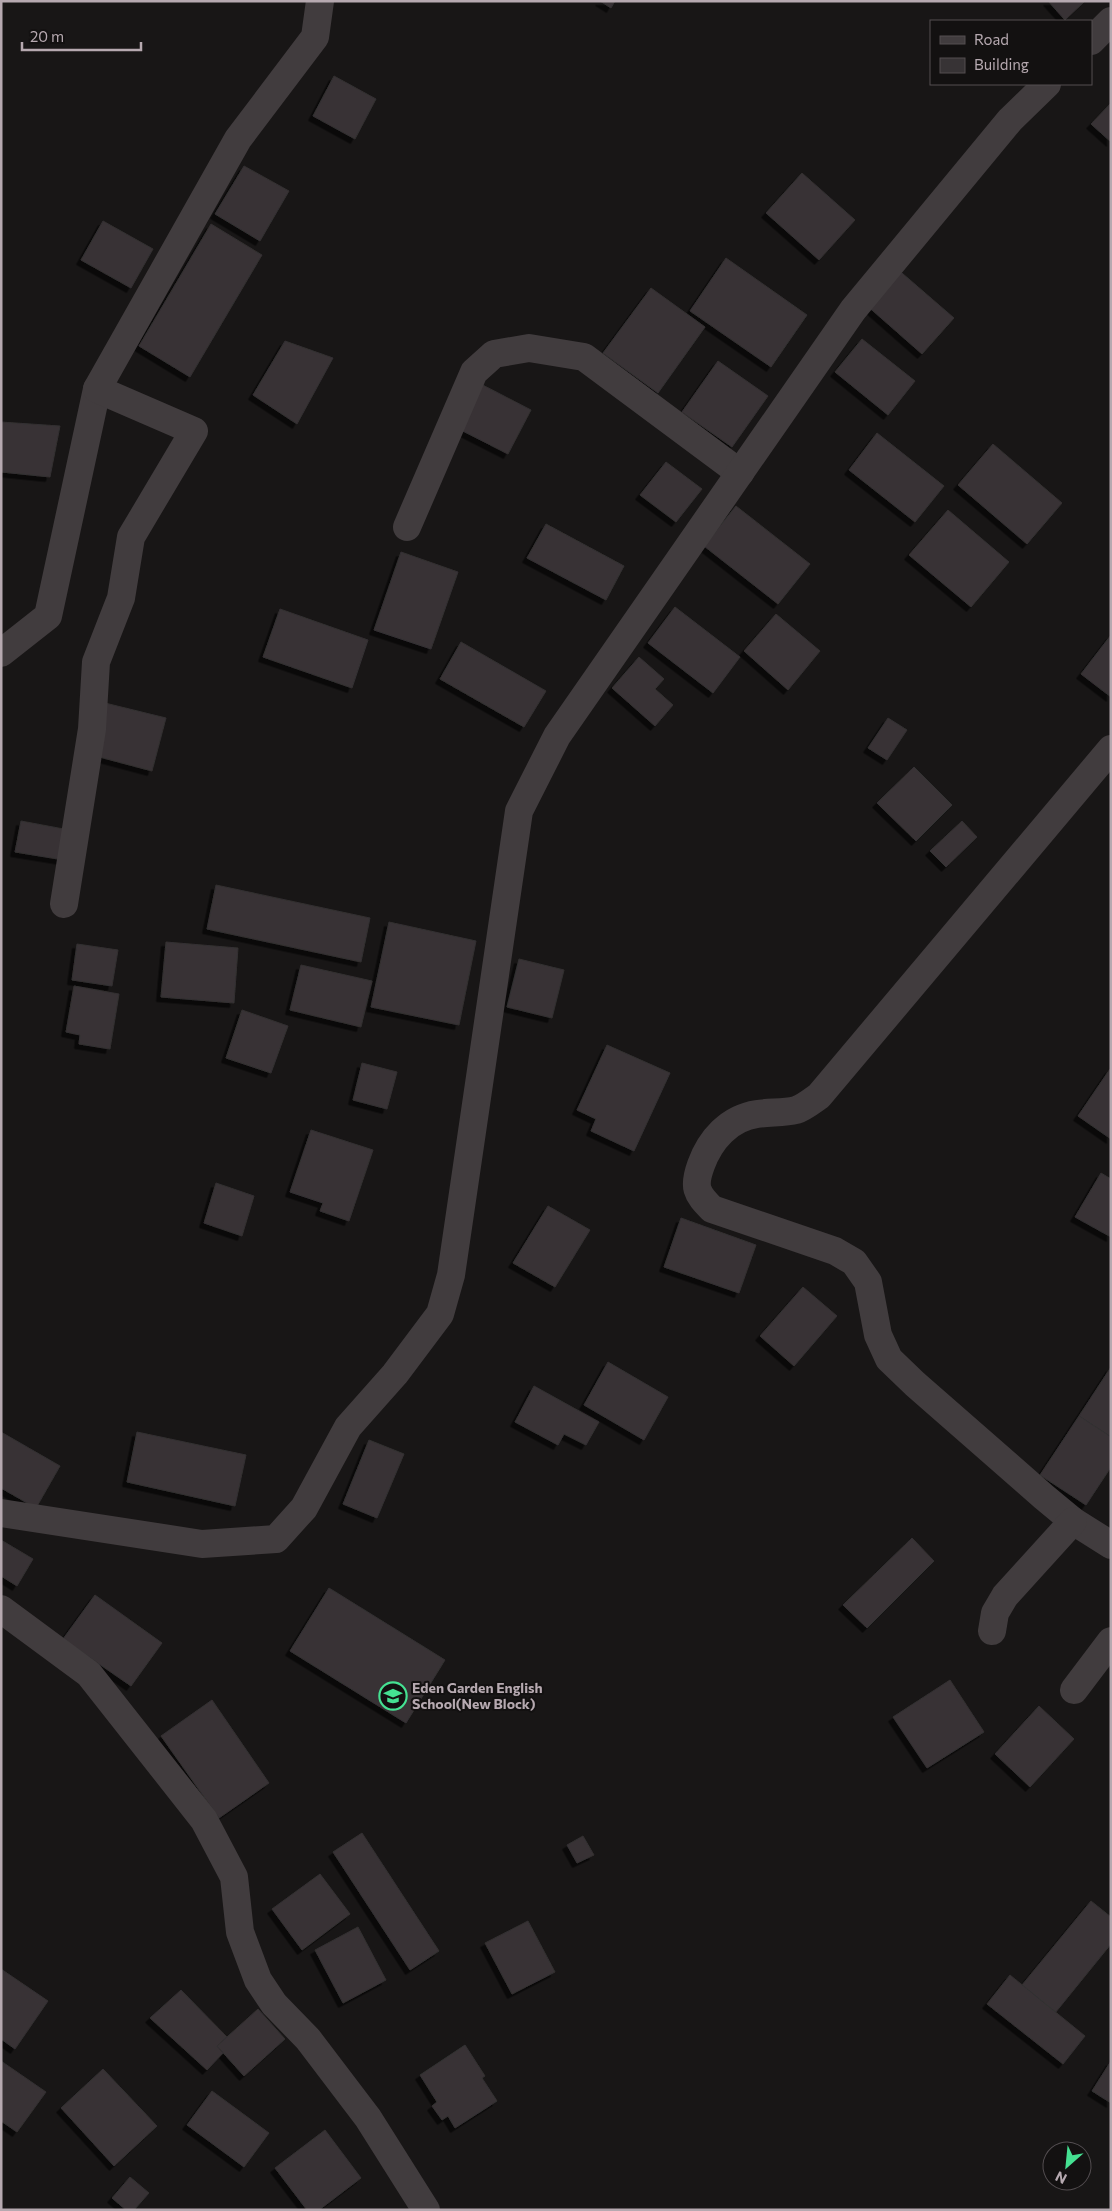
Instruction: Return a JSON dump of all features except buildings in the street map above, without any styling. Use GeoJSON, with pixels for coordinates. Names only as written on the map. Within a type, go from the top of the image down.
{"type":"FeatureCollection","features":[{"type":"Feature","properties":{"kind":"street"},"geometry":{"type":"LineString","coordinates":[[1,652],[48,616],[96,388],[238,139],[315,37],[320,1]]}},
{"type":"Feature","properties":{"kind":"street"},"geometry":{"type":"LineString","coordinates":[[1092,40],[1111,21]]}},
{"type":"Feature","properties":{"kind":"street"},"geometry":{"type":"LineString","coordinates":[[1,1514],[202,1544],[276,1540],[304,1508],[348,1427],[395,1374],[440,1314],[451,1275],[519,811],[557,736],[854,310],[1010,120],[1046,85]]}},
{"type":"Feature","properties":{"kind":"street"},"geometry":{"type":"LineString","coordinates":[[407,527],[474,372],[494,354],[529,348],[584,356],[740,473]]}},
{"type":"Feature","properties":{"kind":"street"},"geometry":{"type":"LineString","coordinates":[[64,904],[92,729],[96,662],[121,598],[131,537],[194,431],[96,388]]}},
{"type":"Feature","properties":{"kind":"street"},"geometry":{"type":"LineString","coordinates":[[1111,749],[819,1096],[796,1110],[755,1114],[730,1123],[716,1137],[708,1149],[696,1179],[699,1196],[712,1209],[834,1251],[854,1262],[868,1282],[878,1335],[890,1359],[915,1384],[1073,1521],[1111,1545]]}},
{"type":"Feature","properties":{"kind":"street"},"geometry":{"type":"LineString","coordinates":[[992,1631],[995,1613],[1005,1596],[1073,1521]]}},
{"type":"Feature","properties":{"kind":"street"},"geometry":{"type":"LineString","coordinates":[[1,1609],[89,1674],[204,1820],[234,1877],[240,1932],[258,1980],[274,2004],[308,2039],[368,2118],[426,2210]]}},
{"type":"Feature","properties":{"kind":"street"},"geometry":{"type":"LineString","coordinates":[[1074,1690],[1111,1641]]}},
{"type":"Feature","properties":{"kind":"place","name":"Eden Garden English School(New Block)"},"geometry":{"type":"Point","coordinates":[393,1696]}}]}
